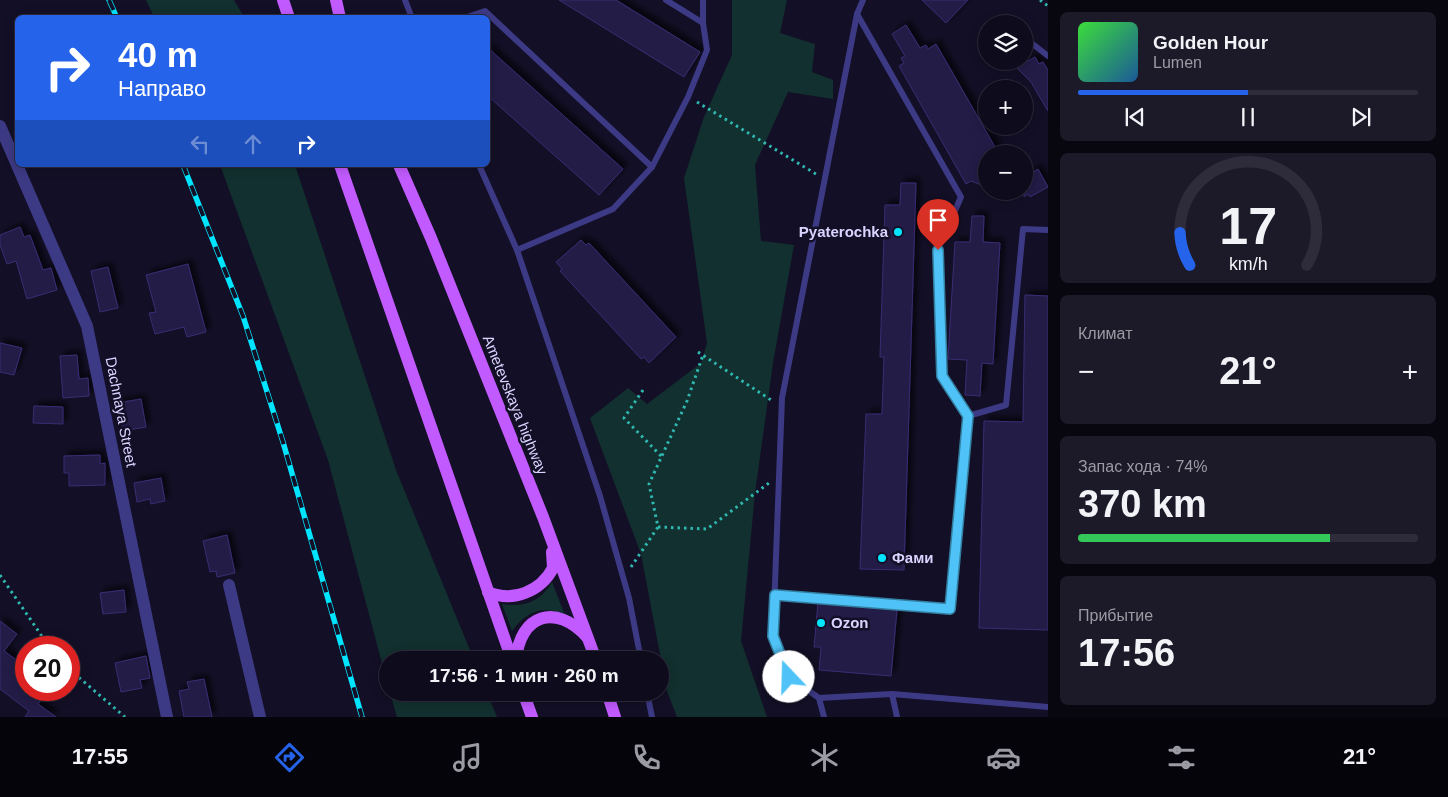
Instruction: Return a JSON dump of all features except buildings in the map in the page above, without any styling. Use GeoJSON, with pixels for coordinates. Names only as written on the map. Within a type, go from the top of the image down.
{"type":"FeatureCollection","features":[{"type":"Feature","properties":{"kind":"main road"},"geometry":{"type":"LineString","coordinates":[[283,0],[288,15]]}},
{"type":"Feature","properties":{"kind":"main road"},"geometry":{"type":"LineString","coordinates":[[336,0],[339,15]]}},
{"type":"Feature","properties":{"kind":"main road"},"geometry":{"type":"LineString","coordinates":[[341,167],[509,651]]}},
{"type":"Feature","properties":{"kind":"main road","name":"Ametevskaya highway"},"geometry":{"type":"LineString","coordinates":[[400,167],[431,238],[550,537],[593,651]]}},
{"type":"Feature","properties":{"kind":"main road"},"geometry":{"type":"LineString","coordinates":[[488,592],[505,597],[519,595],[539,586],[553,568],[550,537]]}},
{"type":"Feature","properties":{"kind":"main road"},"geometry":{"type":"LineString","coordinates":[[517,651],[517,643],[523,631],[541,617],[549,617],[570,624],[580,629],[588,639]]}},
{"type":"Feature","properties":{"kind":"main road"},"geometry":{"type":"LineString","coordinates":[[526,701],[532,717]]}},
{"type":"Feature","properties":{"kind":"main road"},"geometry":{"type":"LineString","coordinates":[[610,701],[615,717]]}},
{"type":"Feature","properties":{"kind":"street","name":"Dachnaya Street"},"geometry":{"type":"LineString","coordinates":[[0,126],[15,160]]}},
{"type":"Feature","properties":{"kind":"street","name":"Dachnaya Street"},"geometry":{"type":"LineString","coordinates":[[18,167],[87,326],[166,717]]}},
{"type":"Feature","properties":{"kind":"street"},"geometry":{"type":"LineString","coordinates":[[228,585],[260,717]]}},
{"type":"Feature","properties":{"kind":"lane"},"geometry":{"type":"LineString","coordinates":[[405,0],[411,15]]}},
{"type":"Feature","properties":{"kind":"lane"},"geometry":{"type":"LineString","coordinates":[[666,0],[703,23]]}},
{"type":"Feature","properties":{"kind":"lane"},"geometry":{"type":"LineString","coordinates":[[517,250],[613,209],[652,166],[688,97],[707,50],[703,23],[703,0]]}},
{"type":"Feature","properties":{"kind":"lane"},"geometry":{"type":"LineString","coordinates":[[863,0],[857,14],[782,407],[773,636],[789,677],[819,698],[892,694],[1048,707]]}},
{"type":"Feature","properties":{"kind":"lane"},"geometry":{"type":"LineString","coordinates":[[473,15],[485,11],[489,15]]}},
{"type":"Feature","properties":{"kind":"lane"},"geometry":{"type":"LineString","coordinates":[[775,595],[950,609],[968,416],[942,376],[938,250],[961,197],[857,14]]}},
{"type":"Feature","properties":{"kind":"lane"},"geometry":{"type":"LineString","coordinates":[[490,16],[652,166]]}},
{"type":"Feature","properties":{"kind":"lane"},"geometry":{"type":"LineString","coordinates":[[1033,44],[1048,56]]}},
{"type":"Feature","properties":{"kind":"lane"},"geometry":{"type":"LineString","coordinates":[[479,167],[517,250],[600,496],[629,598],[639,651]]}},
{"type":"Feature","properties":{"kind":"lane"},"geometry":{"type":"LineString","coordinates":[[968,416],[1006,405],[1023,229],[1048,230]]}},
{"type":"Feature","properties":{"kind":"lane"},"geometry":{"type":"LineString","coordinates":[[892,694],[898,717]]}},
{"type":"Feature","properties":{"kind":"lane"},"geometry":{"type":"LineString","coordinates":[[819,698],[824,717]]}},
{"type":"Feature","properties":{"kind":"lane"},"geometry":{"type":"LineString","coordinates":[[649,701],[652,717]]}},
{"type":"Feature","properties":{"kind":"path"},"geometry":{"type":"LineString","coordinates":[[1040,0],[1048,6]]}},
{"type":"Feature","properties":{"kind":"path"},"geometry":{"type":"LineString","coordinates":[[688,97],[825,179]]}},
{"type":"Feature","properties":{"kind":"path"},"geometry":{"type":"LineString","coordinates":[[698,352],[782,407]]}},
{"type":"Feature","properties":{"kind":"path"},"geometry":{"type":"LineString","coordinates":[[631,567],[658,527],[649,484],[687,401],[703,355]]}},
{"type":"Feature","properties":{"kind":"path"},"geometry":{"type":"LineString","coordinates":[[643,390],[624,418],[662,457]]}},
{"type":"Feature","properties":{"kind":"path"},"geometry":{"type":"LineString","coordinates":[[658,527],[707,529],[779,476]]}},
{"type":"Feature","properties":{"kind":"path"},"geometry":{"type":"LineString","coordinates":[[0,575],[42,636]]}},
{"type":"Feature","properties":{"kind":"path"},"geometry":{"type":"LineString","coordinates":[[80,678],[126,717]]}},
{"type":"Feature","properties":{"kind":"green space"},"geometry":{"type":"Polygon","coordinates":[[[146,0],[234,0],[243,15],[153,15],[146,0]]]}},
{"type":"Feature","properties":{"kind":"green space"},"geometry":{"type":"Polygon","coordinates":[[[732,0],[787,0],[780,33],[815,44],[812,72],[833,80],[833,99],[788,92],[755,165],[761,241],[794,245],[773,363],[755,493],[741,641],[767,717],[677,717],[669,696],[669,651],[659,651],[641,554],[590,418],[628,388],[647,404],[701,363],[707,343],[684,178],[704,117],[732,55],[732,0]]]}},
{"type":"Feature","properties":{"kind":"green space"},"geometry":{"type":"Polygon","coordinates":[[[221,167],[296,167],[396,470],[470,651],[379,652],[328,460],[221,167]]]}},
{"type":"Feature","properties":{"kind":"green space"},"geometry":{"type":"Polygon","coordinates":[[[552,582],[565,615],[542,610],[523,619],[512,631],[502,604],[518,605],[531,602],[543,594],[552,582]]]}},
{"type":"Feature","properties":{"kind":"green space"},"geometry":{"type":"Polygon","coordinates":[[[392,701],[490,701],[497,717],[397,717],[392,701]]]}},
{"type":"Feature","properties":{"kind":"railway"},"geometry":{"type":"LineString","coordinates":[[109,0],[116,15]]}},
{"type":"Feature","properties":{"kind":"railway"},"geometry":{"type":"LineString","coordinates":[[184,167],[243,316],[283,442],[362,717]]}},
{"type":"Feature","properties":{"kind":"place","name":"Pyaterochka"},"geometry":{"type":"Point","coordinates":[898,232]}},
{"type":"Feature","properties":{"kind":"place","name":"Фами"},"geometry":{"type":"Point","coordinates":[882,558]}},
{"type":"Feature","properties":{"kind":"place","name":"Ozon"},"geometry":{"type":"Point","coordinates":[821,623]}},
{"type":"Feature","properties":{"kind":"route"},"geometry":{"type":"LineString","coordinates":[[789,677],[773,636],[775,595],[950,609],[968,416],[942,376],[938,250]]}}]}
